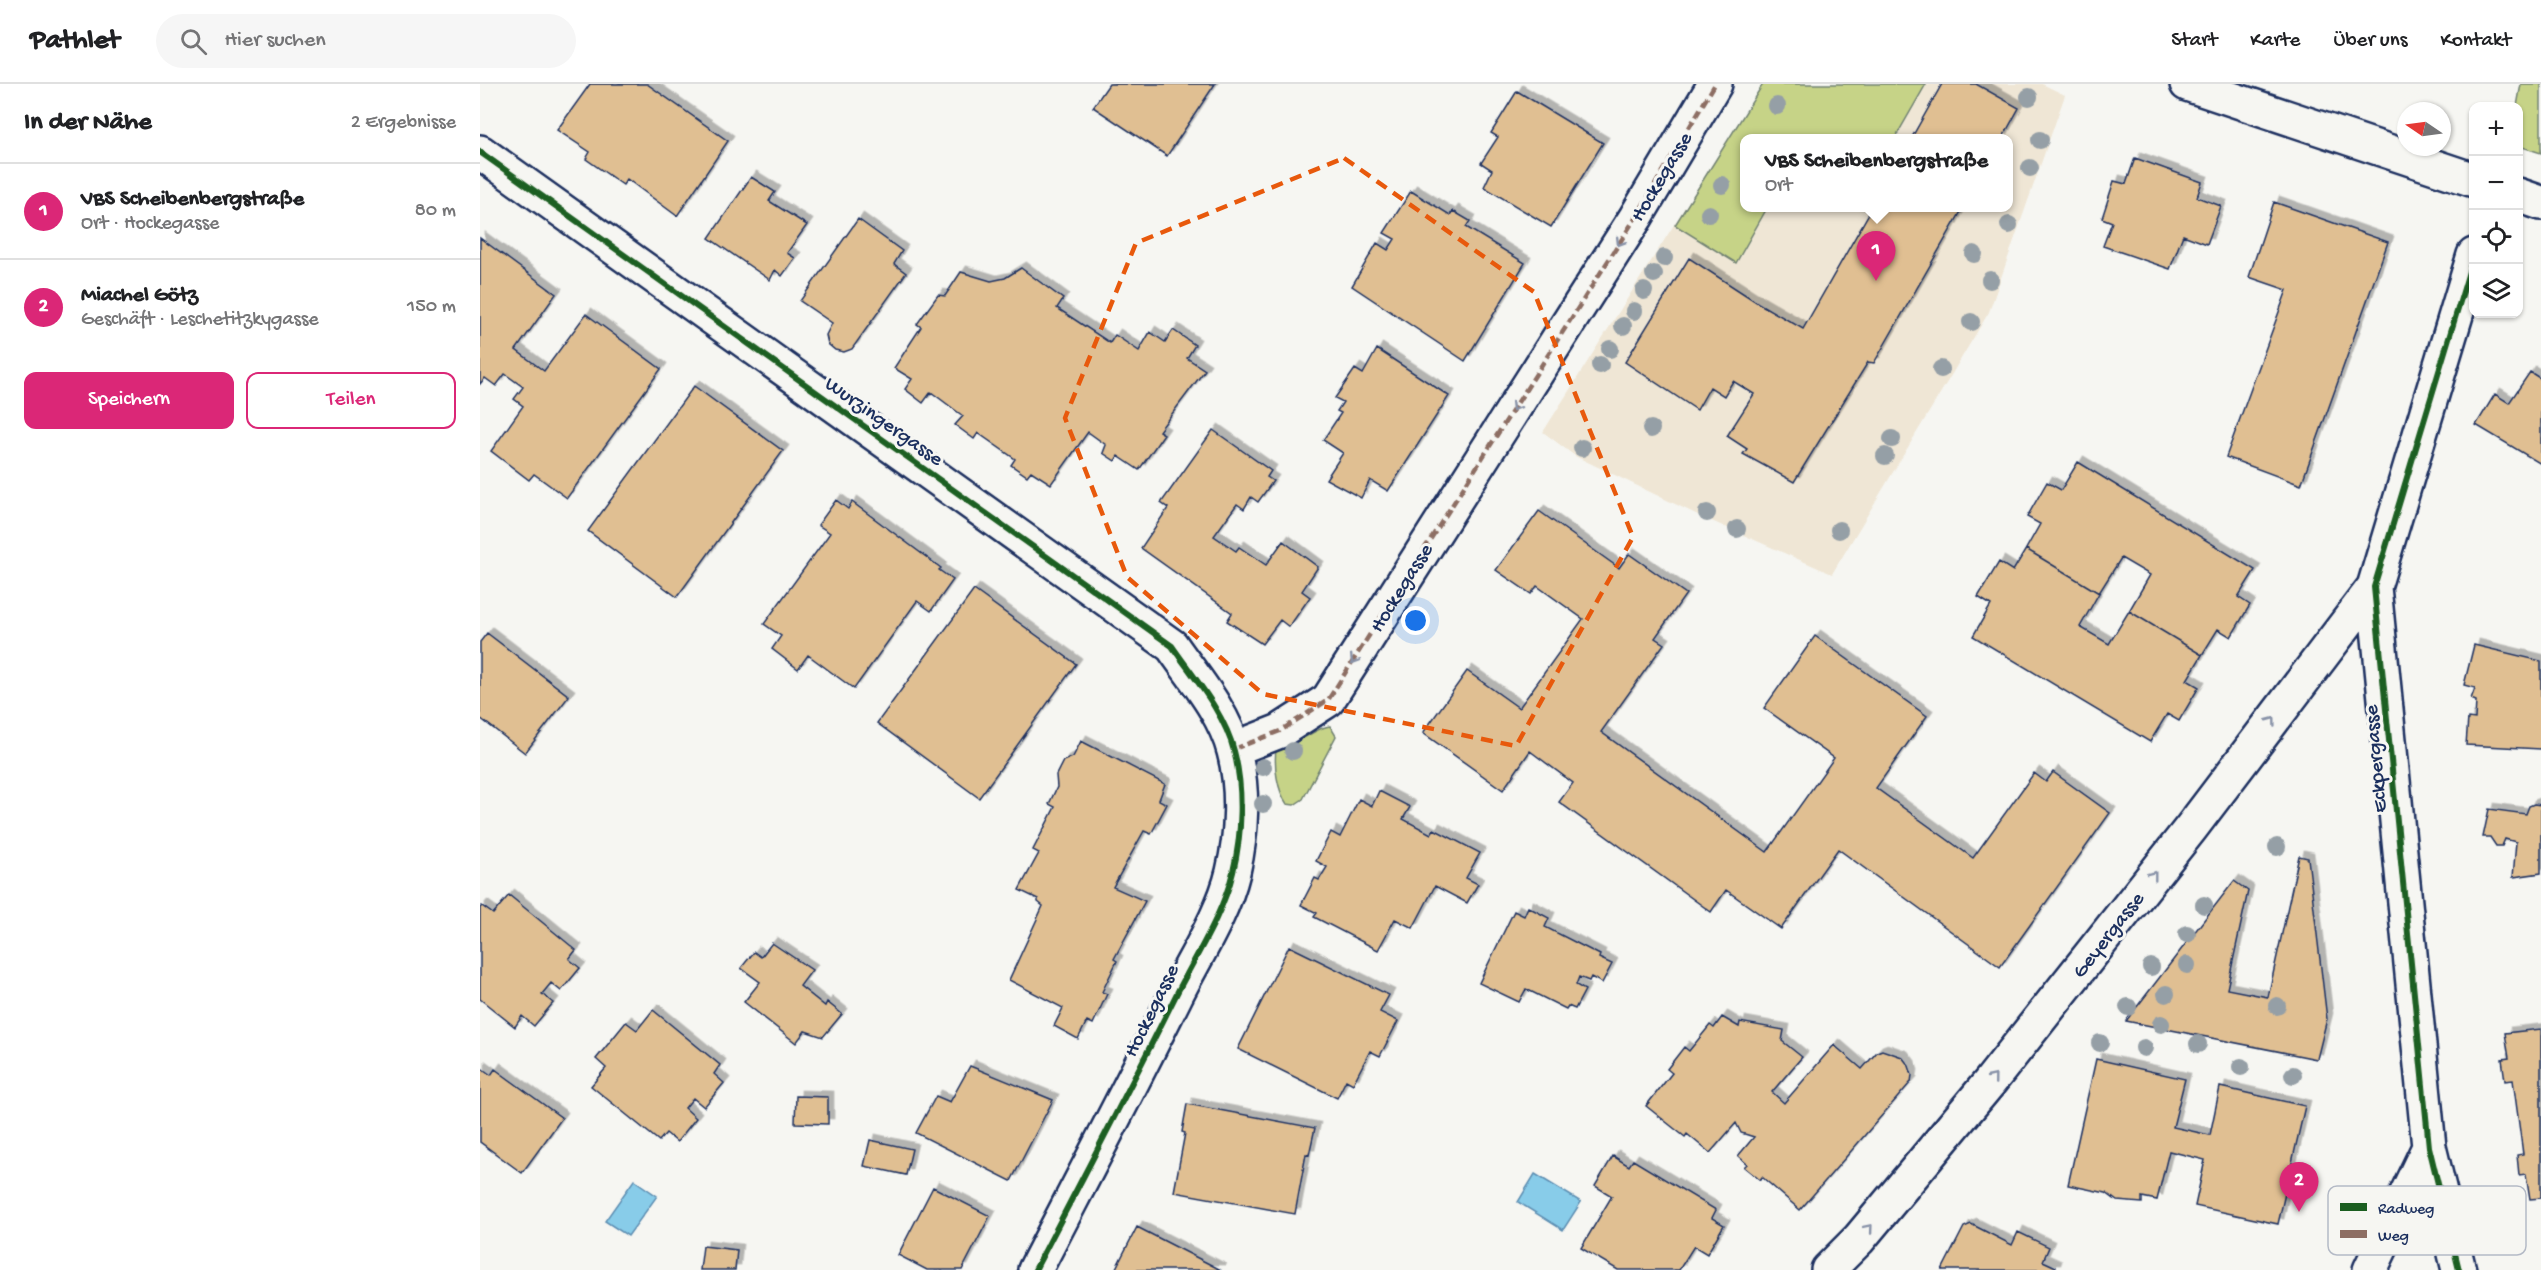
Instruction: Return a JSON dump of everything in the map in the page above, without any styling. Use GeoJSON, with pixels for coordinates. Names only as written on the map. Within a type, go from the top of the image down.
{"type":"FeatureCollection","features":[{"type":"Feature","properties":{"kind":"street","name":"Hockegasse"},"geometry":{"type":"LineString","coordinates":[[1035,1270],[1131,1085],[1226,894],[1239,838],[1239,775],[1234,749],[1280,731],[1328,700],[1629,227],[1715,84]]}},
{"type":"Feature","properties":{"kind":"street"},"geometry":{"type":"LineString","coordinates":[[2187,84],[2469,178]]}},
{"type":"Feature","properties":{"kind":"street","name":"Wurzingergasse"},"geometry":{"type":"LineString","coordinates":[[480,152],[1172,645],[1220,718],[1234,749]]}},
{"type":"Feature","properties":{"kind":"street"},"geometry":{"type":"LineString","coordinates":[[2523,197],[2541,203]]}},
{"type":"Feature","properties":{"kind":"street","name":"Eckpergasse"},"geometry":{"type":"LineString","coordinates":[[2439,1186],[2429,1147],[2374,587],[2471,264]]}},
{"type":"Feature","properties":{"kind":"street","name":"Geyergasse"},"geometry":{"type":"LineString","coordinates":[[1828,1270],[1859,1239],[1989,1083],[2191,828],[2374,587]]}},
{"type":"Feature","properties":{"kind":"street"},"geometry":{"type":"LineString","coordinates":[[2410,1186],[2429,1147]]}},
{"type":"Feature","properties":{"kind":"street"},"geometry":{"type":"LineString","coordinates":[[2370,1270],[2377,1255]]}},
{"type":"Feature","properties":{"kind":"street","name":"Eckpergasse"},"geometry":{"type":"LineString","coordinates":[[2455,1255],[2459,1270]]}},
{"type":"Feature","properties":{"kind":"highlighted area"},"geometry":{"type":"Polygon","coordinates":[[[1344,158],[1534,292],[1633,537],[1516,746],[1263,694],[1127,577],[1065,418],[1136,243],[1344,158]]]}},
{"type":"Feature","properties":{"kind":"shaded area"},"geometry":{"type":"Polygon","coordinates":[[[1763,84],[2042,84],[2065,95],[1989,312],[1832,574],[1698,515],[1575,456],[1543,432],[1763,84]]]}},
{"type":"Feature","properties":{"kind":"green space"},"geometry":{"type":"Polygon","coordinates":[[[1763,84],[1926,84],[1897,134],[1740,134],[1740,212],[1765,212],[1736,263],[1675,225],[1763,84]]]}},
{"type":"Feature","properties":{"kind":"green space"},"geometry":{"type":"Polygon","coordinates":[[[2521,84],[2541,84],[2541,153],[2523,147],[2523,102],[2518,102],[2521,84]]]}},
{"type":"Feature","properties":{"kind":"green space"},"geometry":{"type":"Polygon","coordinates":[[[1330,726],[1336,736],[1303,799],[1294,805],[1287,804],[1277,778],[1276,749],[1330,726]]]}},
{"type":"Feature","properties":{"kind":"water"},"geometry":{"type":"Polygon","coordinates":[[[1535,1174],[1581,1202],[1563,1230],[1518,1202],[1535,1174]]]}},
{"type":"Feature","properties":{"kind":"water"},"geometry":{"type":"Polygon","coordinates":[[[634,1180],[657,1196],[628,1236],[605,1221],[634,1180]]]}},
{"type":"Feature","properties":{"kind":"building"},"geometry":{"type":"Polygon","coordinates":[[[590,84],[647,84],[728,141],[677,216],[627,179],[623,185],[586,159],[590,152],[557,130],[590,84]]]}},
{"type":"Feature","properties":{"kind":"building"},"geometry":{"type":"Polygon","coordinates":[[[1109,84],[1215,84],[1167,156],[1093,107],[1109,84]]]}},
{"type":"Feature","properties":{"kind":"building"},"geometry":{"type":"Polygon","coordinates":[[[1942,84],[1976,84],[2019,108],[2005,134],[1914,134],[1942,84]]]}},
{"type":"Feature","properties":{"kind":"building"},"geometry":{"type":"Polygon","coordinates":[[[1517,91],[1603,143],[1551,227],[1484,187],[1492,170],[1481,163],[1498,137],[1491,133],[1517,91]]]}},
{"type":"Feature","properties":{"kind":"building"},"geometry":{"type":"Polygon","coordinates":[[[2135,158],[2202,182],[2197,197],[2221,206],[2207,244],[2183,235],[2170,269],[2103,246],[2112,222],[2102,218],[2114,181],[2126,184],[2135,158]]]}},
{"type":"Feature","properties":{"kind":"building"},"geometry":{"type":"Polygon","coordinates":[[[751,177],[775,192],[769,201],[807,225],[787,253],[795,258],[782,276],[775,270],[770,280],[709,238],[751,177]]]}},
{"type":"Feature","properties":{"kind":"building"},"geometry":{"type":"Polygon","coordinates":[[[1411,191],[1450,215],[1453,211],[1470,221],[1466,227],[1525,263],[1465,361],[1352,286],[1377,243],[1388,250],[1395,239],[1384,233],[1411,191]]]}},
{"type":"Feature","properties":{"kind":"building"},"geometry":{"type":"Polygon","coordinates":[[[2274,202],[2388,242],[2301,485],[2226,457],[2287,290],[2249,277],[2274,202]]]}},
{"type":"Feature","properties":{"kind":"building"},"geometry":{"type":"Polygon","coordinates":[[[1870,212],[1961,212],[1874,363],[1868,362],[1794,482],[1743,454],[1747,449],[1727,436],[1754,394],[1733,381],[1724,396],[1710,387],[1697,410],[1625,362],[1689,258],[1803,329],[1870,212]]]}},
{"type":"Feature","properties":{"kind":"building"},"geometry":{"type":"Polygon","coordinates":[[[858,219],[902,251],[894,264],[906,273],[852,349],[844,352],[835,350],[828,344],[826,335],[832,323],[800,301],[858,219]]]}},
{"type":"Feature","properties":{"kind":"building"},"geometry":{"type":"Polygon","coordinates":[[[480,238],[556,294],[516,350],[544,371],[586,314],[661,369],[567,498],[534,474],[529,480],[491,451],[523,406],[514,399],[523,387],[505,374],[496,386],[485,378],[480,384],[480,238]]]}},
{"type":"Feature","properties":{"kind":"building"},"geometry":{"type":"Polygon","coordinates":[[[1021,268],[1063,299],[1057,308],[1110,343],[1115,335],[1139,351],[1150,332],[1165,342],[1173,330],[1195,345],[1187,358],[1205,370],[1159,431],[1164,434],[1139,470],[1118,456],[1115,461],[1103,453],[1106,445],[1088,432],[1051,484],[1031,471],[1027,476],[1011,465],[1015,459],[978,433],[974,439],[955,425],[963,416],[931,392],[923,403],[905,389],[912,379],[894,368],[921,327],[917,324],[938,295],[945,296],[961,272],[991,281],[1005,278],[1021,268]]]}},
{"type":"Feature","properties":{"kind":"building"},"geometry":{"type":"Polygon","coordinates":[[[1377,349],[1449,396],[1388,491],[1370,480],[1361,498],[1326,479],[1343,453],[1323,440],[1341,413],[1337,411],[1343,402],[1335,398],[1355,369],[1363,374],[1377,349]]]}},
{"type":"Feature","properties":{"kind":"building"},"geometry":{"type":"Polygon","coordinates":[[[2530,372],[2541,379],[2541,464],[2476,425],[2495,394],[2509,403],[2530,372]]]}},
{"type":"Feature","properties":{"kind":"building"},"geometry":{"type":"Polygon","coordinates":[[[694,386],[783,451],[677,597],[588,531],[694,386]]]}},
{"type":"Feature","properties":{"kind":"building"},"geometry":{"type":"Polygon","coordinates":[[[1213,430],[1271,471],[1267,477],[1273,481],[1258,502],[1251,497],[1244,509],[1237,504],[1214,536],[1236,551],[1239,547],[1266,565],[1283,541],[1318,567],[1302,591],[1310,597],[1289,627],[1280,620],[1262,644],[1227,621],[1232,613],[1141,548],[1168,508],[1161,503],[1213,430]]]}},
{"type":"Feature","properties":{"kind":"building"},"geometry":{"type":"Polygon","coordinates":[[[2078,462],[2255,570],[2238,597],[2250,605],[2231,637],[2218,629],[2202,655],[2129,611],[2150,575],[2121,558],[2099,593],[2026,549],[2040,524],[2027,517],[2047,482],[2061,490],[2078,462]]]}},
{"type":"Feature","properties":{"kind":"building"},"geometry":{"type":"Polygon","coordinates":[[[836,500],[848,509],[852,502],[941,568],[939,570],[953,580],[931,611],[917,601],[854,689],[808,655],[798,669],[772,649],[781,636],[764,624],[830,533],[818,525],[836,500]]]}},
{"type":"Feature","properties":{"kind":"building"},"geometry":{"type":"Polygon","coordinates":[[[1539,511],[1619,568],[1629,554],[1686,594],[1655,638],[1664,644],[1601,732],[1767,852],[1834,758],[1764,708],[1815,636],[1927,716],[1876,788],[1973,858],[2034,773],[2046,782],[2053,772],[2110,813],[2000,967],[1838,849],[1781,929],[1726,890],[1711,912],[1559,802],[1573,783],[1530,751],[1503,790],[1423,733],[1467,671],[1519,708],[1583,619],[1537,586],[1531,594],[1496,570],[1539,511]]]}},
{"type":"Feature","properties":{"kind":"building"},"geometry":{"type":"Polygon","coordinates":[[[2026,549],[2099,593],[2080,627],[2109,644],[2129,611],[2202,655],[2187,680],[2199,687],[2179,721],[2167,714],[2150,742],[1973,636],[1991,605],[1978,597],[1999,562],[2013,571],[2026,549]]]}},
{"type":"Feature","properties":{"kind":"building"},"geometry":{"type":"Polygon","coordinates":[[[974,590],[1076,664],[979,798],[877,723],[974,590]]]}},
{"type":"Feature","properties":{"kind":"building"},"geometry":{"type":"Polygon","coordinates":[[[487,633],[569,696],[525,753],[480,718],[480,642],[487,633]]]}},
{"type":"Feature","properties":{"kind":"building"},"geometry":{"type":"Polygon","coordinates":[[[2474,645],[2541,661],[2541,749],[2466,745],[2468,718],[2475,719],[2476,701],[2471,699],[2475,688],[2464,685],[2474,645]]]}},
{"type":"Feature","properties":{"kind":"building"},"geometry":{"type":"Polygon","coordinates":[[[1081,741],[1165,784],[1159,800],[1167,804],[1151,834],[1144,831],[1113,887],[1145,901],[1114,959],[1117,961],[1102,992],[1107,994],[1093,1024],[1087,1021],[1078,1039],[1054,1026],[1063,1008],[1009,980],[1043,906],[1038,899],[1019,890],[1039,853],[1033,850],[1055,807],[1049,804],[1057,787],[1056,775],[1063,761],[1073,757],[1081,741]]]}},
{"type":"Feature","properties":{"kind":"building"},"geometry":{"type":"Polygon","coordinates":[[[1379,791],[1410,807],[1403,819],[1431,834],[1434,829],[1480,853],[1466,878],[1478,884],[1467,903],[1435,886],[1413,928],[1395,919],[1378,950],[1314,917],[1317,913],[1301,905],[1315,878],[1319,880],[1327,867],[1316,861],[1331,832],[1340,837],[1359,799],[1372,806],[1379,791]]]}},
{"type":"Feature","properties":{"kind":"building"},"geometry":{"type":"Polygon","coordinates":[[[2541,805],[2541,873],[2513,877],[2516,842],[2505,839],[2502,846],[2496,846],[2490,837],[2483,837],[2489,809],[2526,814],[2529,806],[2541,805]]]}},
{"type":"Feature","properties":{"kind":"building"},"geometry":{"type":"Polygon","coordinates":[[[2299,856],[2308,858],[2327,1019],[2317,1059],[2126,1021],[2234,881],[2248,891],[2227,989],[2268,997],[2299,856]]]}},
{"type":"Feature","properties":{"kind":"building"},"geometry":{"type":"Polygon","coordinates":[[[509,895],[576,950],[569,959],[580,968],[561,991],[551,983],[542,994],[553,1003],[534,1026],[522,1016],[515,1027],[480,999],[480,908],[482,906],[493,914],[509,895]]]}},
{"type":"Feature","properties":{"kind":"building"},"geometry":{"type":"Polygon","coordinates":[[[1528,907],[1549,918],[1545,927],[1600,955],[1599,958],[1612,964],[1602,983],[1591,977],[1589,981],[1579,977],[1576,985],[1585,990],[1575,1009],[1568,1006],[1566,1009],[1526,989],[1519,1002],[1479,983],[1514,911],[1524,916],[1528,907]]]}},
{"type":"Feature","properties":{"kind":"building"},"geometry":{"type":"Polygon","coordinates":[[[772,943],[812,970],[800,986],[825,1006],[827,1002],[842,1014],[823,1037],[805,1031],[796,1043],[744,1002],[760,982],[741,968],[754,952],[761,957],[772,943]]]}},
{"type":"Feature","properties":{"kind":"building"},"geometry":{"type":"Polygon","coordinates":[[[1289,946],[1389,995],[1380,1012],[1398,1021],[1380,1056],[1370,1051],[1353,1084],[1346,1080],[1337,1098],[1238,1049],[1289,946]]]}},
{"type":"Feature","properties":{"kind":"building"},"geometry":{"type":"Polygon","coordinates":[[[653,1010],[720,1065],[714,1074],[724,1083],[704,1107],[693,1098],[685,1108],[696,1118],[677,1142],[666,1133],[659,1141],[591,1086],[606,1068],[596,1059],[626,1022],[637,1030],[653,1010]]]}},
{"type":"Feature","properties":{"kind":"building"},"geometry":{"type":"Polygon","coordinates":[[[1722,1017],[1739,1027],[1740,1022],[1784,1030],[1782,1041],[1802,1057],[1772,1092],[1784,1103],[1834,1045],[1862,1069],[1877,1052],[1882,1050],[1902,1057],[1909,1066],[1912,1075],[1911,1082],[1800,1210],[1762,1177],[1760,1180],[1744,1167],[1747,1164],[1738,1156],[1754,1137],[1741,1133],[1736,1123],[1710,1153],[1687,1134],[1685,1137],[1646,1106],[1672,1073],[1667,1069],[1684,1047],[1689,1051],[1710,1025],[1714,1028],[1722,1017]]]}},
{"type":"Feature","properties":{"kind":"building"},"geometry":{"type":"Polygon","coordinates":[[[2541,1029],[2541,1198],[2530,1199],[2526,1174],[2519,1175],[2517,1155],[2523,1154],[2513,1080],[2505,1081],[2502,1059],[2509,1058],[2505,1033],[2541,1029]]]}},
{"type":"Feature","properties":{"kind":"building"},"geometry":{"type":"Polygon","coordinates":[[[2096,1059],[2185,1079],[2173,1127],[2210,1135],[2220,1087],[2305,1106],[2278,1224],[2195,1206],[2205,1160],[2169,1151],[2157,1200],[2142,1197],[2142,1203],[2117,1201],[2106,1193],[2068,1185],[2096,1059]]]}},
{"type":"Feature","properties":{"kind":"building"},"geometry":{"type":"Polygon","coordinates":[[[970,1066],[1053,1100],[1011,1181],[916,1133],[936,1096],[950,1102],[970,1066]]]}},
{"type":"Feature","properties":{"kind":"building"},"geometry":{"type":"Polygon","coordinates":[[[480,1067],[491,1075],[495,1069],[562,1118],[522,1173],[480,1142],[480,1067]]]}},
{"type":"Feature","properties":{"kind":"building"},"geometry":{"type":"Polygon","coordinates":[[[796,1096],[828,1097],[828,1124],[795,1123],[796,1096]]]}},
{"type":"Feature","properties":{"kind":"building"},"geometry":{"type":"Polygon","coordinates":[[[1187,1104],[1315,1128],[1309,1155],[1306,1154],[1295,1214],[1174,1192],[1185,1133],[1182,1132],[1187,1104]]]}},
{"type":"Feature","properties":{"kind":"building"},"geometry":{"type":"Polygon","coordinates":[[[870,1140],[912,1149],[906,1175],[864,1166],[870,1140]]]}},
{"type":"Feature","properties":{"kind":"building"},"geometry":{"type":"Polygon","coordinates":[[[1613,1156],[1629,1166],[1633,1160],[1716,1210],[1712,1218],[1724,1225],[1707,1254],[1694,1246],[1679,1270],[1618,1270],[1581,1248],[1612,1196],[1595,1186],[1613,1156]]]}},
{"type":"Feature","properties":{"kind":"building"},"geometry":{"type":"Polygon","coordinates":[[[933,1187],[990,1216],[962,1270],[927,1270],[898,1255],[933,1187]]]}},
{"type":"Feature","properties":{"kind":"building"},"geometry":{"type":"Polygon","coordinates":[[[1971,1224],[2012,1245],[2018,1232],[2049,1247],[2043,1261],[2056,1267],[2055,1270],[1942,1270],[1964,1227],[1971,1224]]]}},
{"type":"Feature","properties":{"kind":"building"},"geometry":{"type":"Polygon","coordinates":[[[1137,1227],[1221,1270],[1115,1270],[1137,1227]]]}},
{"type":"Feature","properties":{"kind":"building"},"geometry":{"type":"Polygon","coordinates":[[[703,1246],[737,1250],[735,1270],[700,1270],[703,1246]]]}},
{"type":"Feature","properties":{"kind":"marked path"},"geometry":{"type":"LineString","coordinates":[[1234,749],[1280,731],[1328,700],[1636,217],[1715,84]]}},
{"type":"Feature","properties":{"kind":"cycle path"},"geometry":{"type":"LineString","coordinates":[[480,152],[1172,646],[1216,709],[1223,723],[1234,751],[1241,812],[1233,872],[1223,904],[1035,1270]]}},
{"type":"Feature","properties":{"kind":"cycle path"},"geometry":{"type":"LineString","coordinates":[[2439,1186],[2429,1147],[2374,587],[2471,264]]}},
{"type":"Feature","properties":{"kind":"cycle path"},"geometry":{"type":"LineString","coordinates":[[2455,1255],[2459,1270]]}},
{"type":"Feature","properties":{"kind":"place","name":"VBS Scheibenbergstraße"},"geometry":{"type":"Point","coordinates":[1876,281]}},
{"type":"Feature","properties":{"kind":"place","name":"Miachel Götz"},"geometry":{"type":"Point","coordinates":[2299,1212]}}]}
